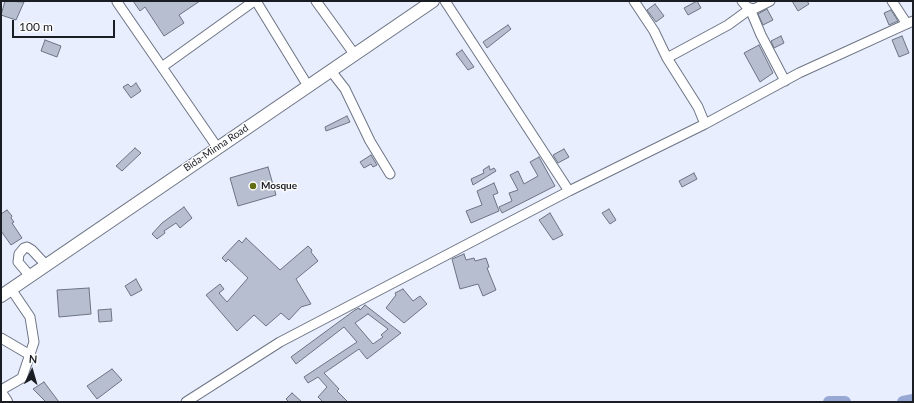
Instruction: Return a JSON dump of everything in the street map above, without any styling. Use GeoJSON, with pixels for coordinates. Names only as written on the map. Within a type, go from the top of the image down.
{"type":"FeatureCollection","features":[{"type":"Feature","properties":{"kind":"highway"},"geometry":{"type":"LineString","coordinates":[[1,396],[5,402]]}},
{"type":"Feature","properties":{"kind":"main road","name":"Bida-Minna Road"},"geometry":{"type":"LineString","coordinates":[[1,296],[217,147],[433,1]]}},
{"type":"Feature","properties":{"kind":"street"},"geometry":{"type":"LineString","coordinates":[[162,67],[255,1],[308,86]]}},
{"type":"Feature","properties":{"kind":"street"},"geometry":{"type":"LineString","coordinates":[[316,1],[355,55]]}},
{"type":"Feature","properties":{"kind":"street"},"geometry":{"type":"LineString","coordinates":[[445,1],[569,191]]}},
{"type":"Feature","properties":{"kind":"street"},"geometry":{"type":"LineString","coordinates":[[634,1],[654,31],[668,58],[698,107],[705,124]]}},
{"type":"Feature","properties":{"kind":"street"},"geometry":{"type":"LineString","coordinates":[[742,1],[750,9],[761,35],[785,81]]}},
{"type":"Feature","properties":{"kind":"street"},"geometry":{"type":"LineString","coordinates":[[668,58],[728,25],[750,9],[759,8],[770,1]]}},
{"type":"Feature","properties":{"kind":"street"},"geometry":{"type":"LineString","coordinates":[[186,402],[280,342],[569,191],[705,124],[785,81],[910,23],[892,1]]}},
{"type":"Feature","properties":{"kind":"street"},"geometry":{"type":"LineString","coordinates":[[117,2],[217,147]]}},
{"type":"Feature","properties":{"kind":"street"},"geometry":{"type":"LineString","coordinates":[[331,71],[345,89],[370,141],[390,174]]}},
{"type":"Feature","properties":{"kind":"street"},"geometry":{"type":"LineString","coordinates":[[30,276],[18,262],[19,254],[24,248],[28,247],[32,250],[46,265]]}},
{"type":"Feature","properties":{"kind":"street"},"geometry":{"type":"LineString","coordinates":[[1,390],[22,378],[34,342],[30,317],[12,289]]}},
{"type":"Feature","properties":{"kind":"street"},"geometry":{"type":"LineString","coordinates":[[1,338],[30,355]]}},
{"type":"Feature","properties":{"kind":"building"},"geometry":{"type":"Polygon","coordinates":[[[5,1],[24,2],[16,20],[1,15],[5,1]]]}},
{"type":"Feature","properties":{"kind":"building"},"geometry":{"type":"Polygon","coordinates":[[[133,1],[200,1],[179,15],[184,23],[164,36],[145,7],[140,11],[133,1]]]}},
{"type":"Feature","properties":{"kind":"building"},"geometry":{"type":"Polygon","coordinates":[[[697,1],[701,8],[688,15],[684,8],[697,1]]]}},
{"type":"Feature","properties":{"kind":"building"},"geometry":{"type":"Polygon","coordinates":[[[792,1],[807,1],[809,4],[798,11],[792,1]]]}},
{"type":"Feature","properties":{"kind":"building"},"geometry":{"type":"Polygon","coordinates":[[[655,4],[664,16],[656,22],[647,10],[655,4]]]}},
{"type":"Feature","properties":{"kind":"building"},"geometry":{"type":"Polygon","coordinates":[[[767,9],[773,20],[763,25],[758,14],[767,9]]]}},
{"type":"Feature","properties":{"kind":"building"},"geometry":{"type":"Polygon","coordinates":[[[891,10],[898,21],[889,25],[884,13],[891,10]]]}},
{"type":"Feature","properties":{"kind":"building"},"geometry":{"type":"Polygon","coordinates":[[[508,25],[511,29],[487,48],[483,42],[508,25]]]}},
{"type":"Feature","properties":{"kind":"building"},"geometry":{"type":"Polygon","coordinates":[[[781,36],[784,43],[774,48],[771,41],[781,36]]]}},
{"type":"Feature","properties":{"kind":"building"},"geometry":{"type":"Polygon","coordinates":[[[902,36],[909,53],[899,57],[892,40],[902,36]]]}},
{"type":"Feature","properties":{"kind":"building"},"geometry":{"type":"Polygon","coordinates":[[[45,40],[61,46],[57,57],[41,51],[45,40]]]}},
{"type":"Feature","properties":{"kind":"building"},"geometry":{"type":"Polygon","coordinates":[[[759,45],[773,73],[760,82],[744,53],[759,45]]]}},
{"type":"Feature","properties":{"kind":"building"},"geometry":{"type":"Polygon","coordinates":[[[462,50],[474,67],[468,70],[456,54],[462,50]]]}},
{"type":"Feature","properties":{"kind":"building"},"geometry":{"type":"Polygon","coordinates":[[[136,83],[141,91],[131,98],[123,87],[128,84],[131,87],[136,83]]]}},
{"type":"Feature","properties":{"kind":"building"},"geometry":{"type":"Polygon","coordinates":[[[347,116],[350,122],[326,131],[325,127],[347,116]]]}},
{"type":"Feature","properties":{"kind":"building"},"geometry":{"type":"Polygon","coordinates":[[[135,148],[141,153],[122,171],[116,166],[135,148]]]}},
{"type":"Feature","properties":{"kind":"building"},"geometry":{"type":"Polygon","coordinates":[[[564,149],[569,157],[558,163],[553,155],[564,149]]]}},
{"type":"Feature","properties":{"kind":"building"},"geometry":{"type":"Polygon","coordinates":[[[371,155],[377,165],[373,167],[371,164],[364,168],[360,162],[371,155]]]}},
{"type":"Feature","properties":{"kind":"building"},"geometry":{"type":"Polygon","coordinates":[[[539,157],[555,186],[502,213],[499,207],[512,201],[509,193],[518,190],[510,175],[518,171],[524,184],[538,176],[530,162],[539,157]]]}},
{"type":"Feature","properties":{"kind":"building"},"geometry":{"type":"Polygon","coordinates":[[[489,166],[490,170],[494,168],[496,171],[473,185],[471,179],[484,173],[483,170],[489,166]]]}},
{"type":"Feature","properties":{"kind":"building","name":"Mosque"},"geometry":{"type":"Polygon","coordinates":[[[268,167],[276,195],[238,206],[230,178],[268,167]]]}},
{"type":"Feature","properties":{"kind":"building"},"geometry":{"type":"Polygon","coordinates":[[[694,173],[697,179],[682,187],[679,181],[694,173]]]}},
{"type":"Feature","properties":{"kind":"building"},"geometry":{"type":"Polygon","coordinates":[[[494,183],[498,193],[493,195],[499,211],[471,223],[466,211],[482,205],[477,191],[494,183]]]}},
{"type":"Feature","properties":{"kind":"building"},"geometry":{"type":"Polygon","coordinates":[[[184,207],[192,218],[180,228],[176,223],[164,231],[165,233],[157,239],[152,234],[162,223],[184,207]]]}},
{"type":"Feature","properties":{"kind":"building"},"geometry":{"type":"Polygon","coordinates":[[[609,209],[616,220],[610,224],[602,213],[609,209]]]}},
{"type":"Feature","properties":{"kind":"building"},"geometry":{"type":"Polygon","coordinates":[[[7,210],[12,216],[11,218],[14,222],[12,223],[22,238],[11,245],[1,231],[1,214],[7,210]]]}},
{"type":"Feature","properties":{"kind":"building"},"geometry":{"type":"Polygon","coordinates":[[[550,213],[563,235],[553,240],[539,220],[550,213]]]}},
{"type":"Feature","properties":{"kind":"building"},"geometry":{"type":"Polygon","coordinates":[[[246,238],[280,270],[308,246],[318,261],[296,279],[311,304],[301,307],[289,320],[281,313],[266,326],[254,315],[237,331],[206,295],[220,284],[224,289],[219,293],[227,302],[248,278],[228,259],[226,262],[222,258],[239,240],[242,243],[246,238]]]}},
{"type":"Feature","properties":{"kind":"building"},"geometry":{"type":"Polygon","coordinates":[[[464,254],[466,260],[474,258],[475,261],[486,258],[489,267],[487,268],[496,290],[483,296],[478,284],[460,289],[452,259],[464,254]]]}},
{"type":"Feature","properties":{"kind":"building"},"geometry":{"type":"Polygon","coordinates":[[[136,279],[142,290],[131,296],[125,286],[136,279]]]}},
{"type":"Feature","properties":{"kind":"building"},"geometry":{"type":"Polygon","coordinates":[[[89,288],[91,314],[59,317],[57,290],[89,288]]]}},
{"type":"Feature","properties":{"kind":"building"},"geometry":{"type":"Polygon","coordinates":[[[403,289],[413,301],[420,296],[427,304],[404,323],[386,308],[396,295],[395,293],[403,289]]]}},
{"type":"Feature","properties":{"kind":"building"},"geometry":{"type":"Polygon","coordinates":[[[365,305],[401,333],[367,359],[359,349],[324,373],[339,389],[337,391],[348,402],[323,402],[318,397],[327,387],[318,377],[308,383],[304,377],[357,342],[344,327],[296,364],[291,357],[355,310],[359,308],[360,310],[365,305]],[[368,314],[355,323],[373,344],[383,337],[381,335],[388,329],[368,314]]]}},
{"type":"Feature","properties":{"kind":"building"},"geometry":{"type":"Polygon","coordinates":[[[111,309],[112,321],[99,322],[98,310],[111,309]]]}},
{"type":"Feature","properties":{"kind":"building"},"geometry":{"type":"Polygon","coordinates":[[[112,369],[122,380],[97,399],[87,386],[112,369]]]}},
{"type":"Feature","properties":{"kind":"building"},"geometry":{"type":"Polygon","coordinates":[[[44,382],[59,402],[46,402],[33,389],[44,382]]]}},
{"type":"Feature","properties":{"kind":"building"},"geometry":{"type":"Polygon","coordinates":[[[292,393],[302,402],[289,402],[286,399],[292,393]]]}},
{"type":"Feature","properties":{"kind":"waterway"},"geometry":{"type":"LineString","coordinates":[[903,402],[913,400]]}},
{"type":"Feature","properties":{"kind":"waterway"},"geometry":{"type":"LineString","coordinates":[[829,402],[845,402]]}},
{"type":"Feature","properties":{"kind":"place","name":"Mosque"},"geometry":{"type":"Point","coordinates":[253,186]}}]}
